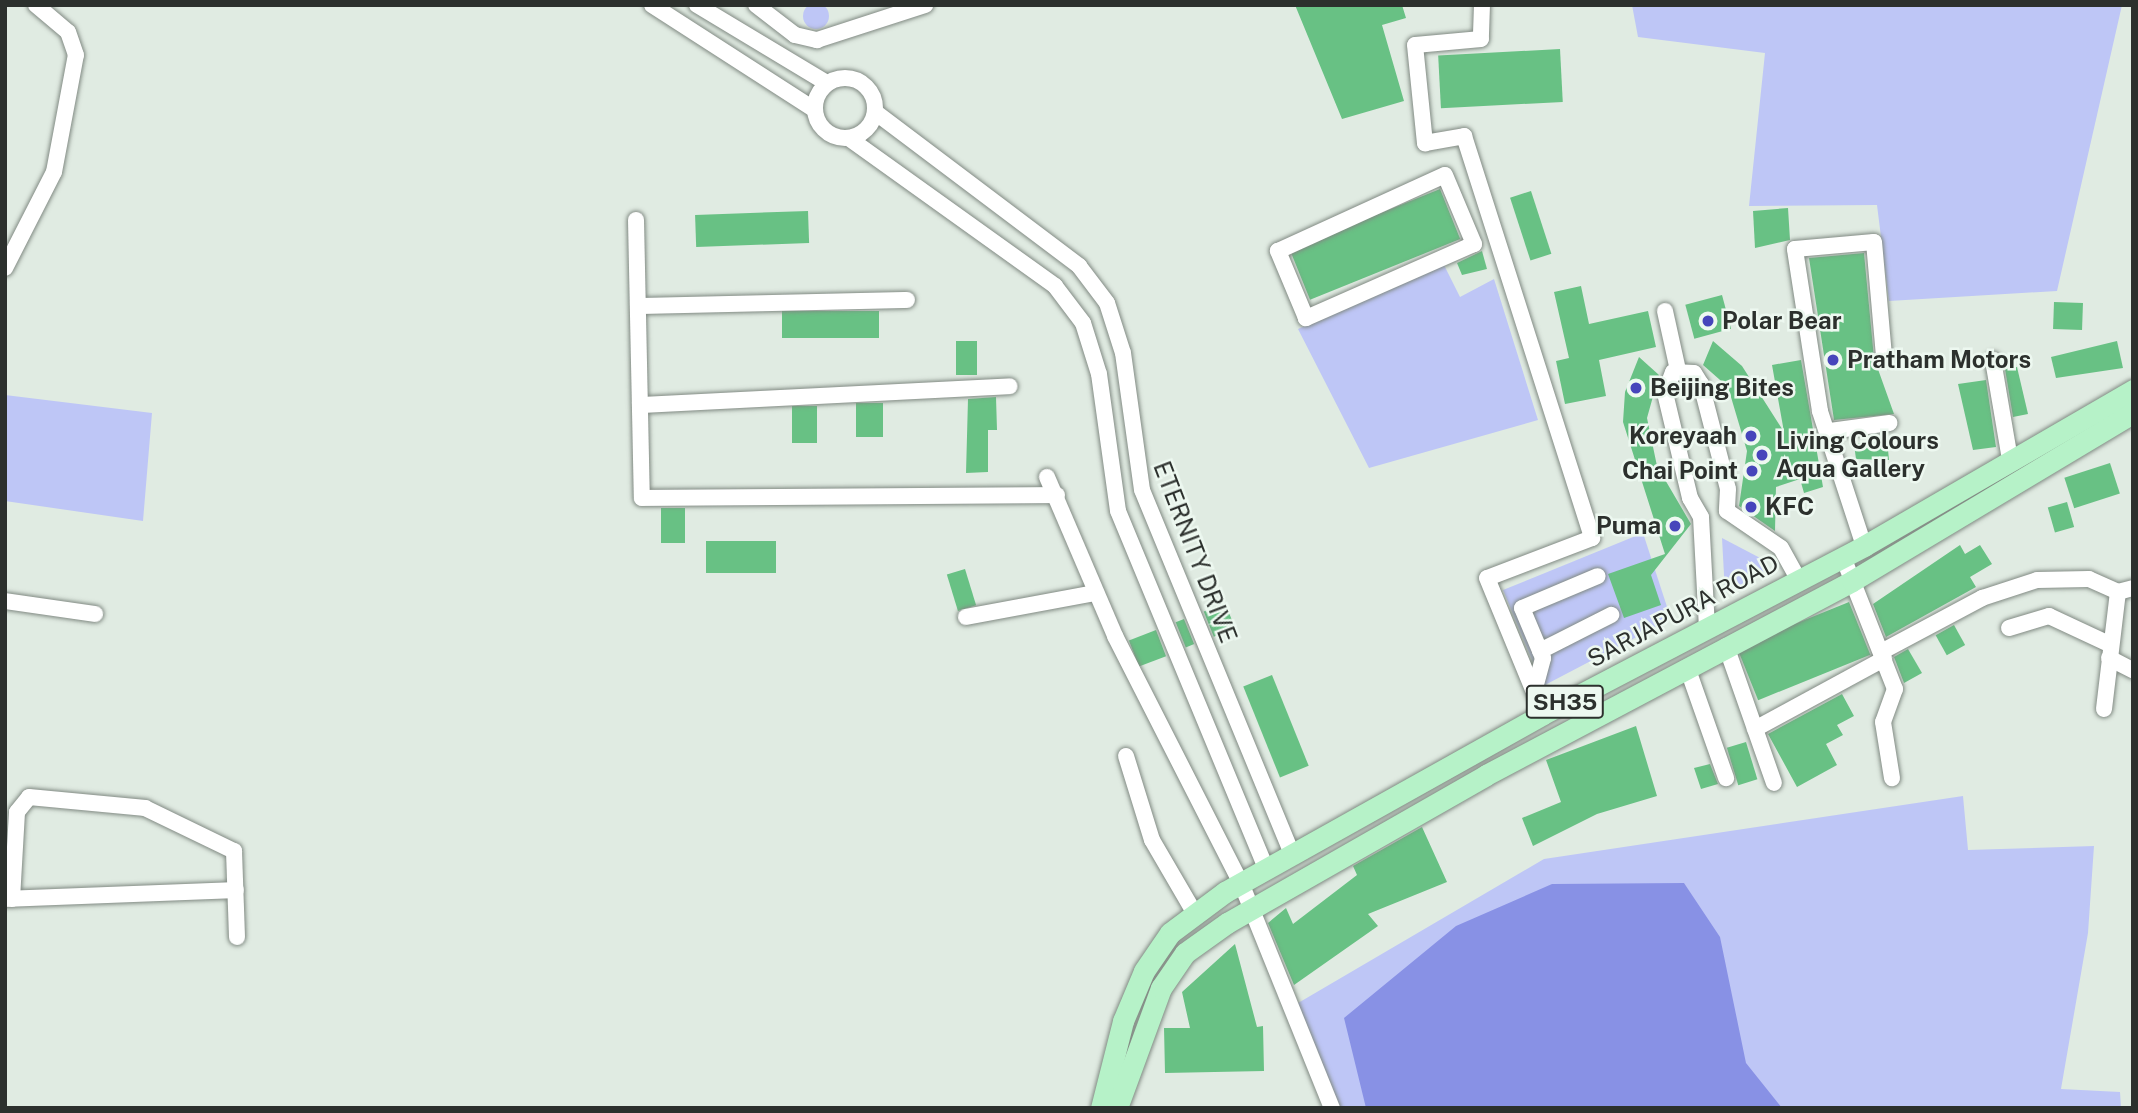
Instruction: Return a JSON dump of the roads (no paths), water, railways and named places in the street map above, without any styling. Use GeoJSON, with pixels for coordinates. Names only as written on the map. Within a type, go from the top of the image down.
{"type":"FeatureCollection","features":[{"type":"Feature","properties":{"kind":"main road","name":"SARJAPURA ROAD"},"geometry":{"type":"LineString","coordinates":[[1101,1108],[1123,1021],[1144,971],[1170,933],[1195,914],[1241,883],[1543,714],[1864,546],[2133,390]]}},
{"type":"Feature","properties":{"kind":"main road","name":"SARJAPURA ROAD"},"geometry":{"type":"LineString","coordinates":[[1117,1108],[1161,988],[1185,953],[1251,909],[1687,667],[1852,581],[2133,413]]}},
{"type":"Feature","properties":{"kind":"street"},"geometry":{"type":"LineString","coordinates":[[5,268],[54,172],[76,55],[68,33],[36,5]]}},
{"type":"Feature","properties":{"kind":"street"},"geometry":{"type":"LineString","coordinates":[[652,5],[815,110],[823,129],[850,139],[1055,286],[1083,323],[1099,374],[1118,511],[1266,869]]}},
{"type":"Feature","properties":{"kind":"street"},"geometry":{"type":"LineString","coordinates":[[696,5],[827,83],[815,110]]}},
{"type":"Feature","properties":{"kind":"street"},"geometry":{"type":"LineString","coordinates":[[755,5],[809,40],[891,11],[925,5]]}},
{"type":"Feature","properties":{"kind":"street"},"geometry":{"type":"LineString","coordinates":[[1482,5],[1482,39],[1415,45],[1425,143],[1464,136],[1592,538],[1487,578],[1543,714]]}},
{"type":"Feature","properties":{"kind":"street","name":"ETERNITY DRIVE"},"geometry":{"type":"LineString","coordinates":[[827,83],[857,80],[872,93],[875,113],[1079,266],[1107,303],[1123,353],[1142,490],[1293,854]]}},
{"type":"Feature","properties":{"kind":"street"},"geometry":{"type":"LineString","coordinates":[[850,139],[867,130],[875,113]]}},
{"type":"Feature","properties":{"kind":"street"},"geometry":{"type":"LineString","coordinates":[[1445,176],[1460,207],[1474,243],[1306,318],[1278,251],[1445,176]]}},
{"type":"Feature","properties":{"kind":"street"},"geometry":{"type":"LineString","coordinates":[[1460,207],[1483,197]]}},
{"type":"Feature","properties":{"kind":"street"},"geometry":{"type":"LineString","coordinates":[[636,220],[642,498],[1056,495]]}},
{"type":"Feature","properties":{"kind":"street"},"geometry":{"type":"LineString","coordinates":[[1864,546],[1830,431],[1820,411],[1795,249],[1874,242],[1884,357]]}},
{"type":"Feature","properties":{"kind":"street"},"geometry":{"type":"LineString","coordinates":[[638,306],[907,300]]}},
{"type":"Feature","properties":{"kind":"street"},"geometry":{"type":"LineString","coordinates":[[1665,311],[1678,370]]}},
{"type":"Feature","properties":{"kind":"street"},"geometry":{"type":"LineString","coordinates":[[1993,360],[2010,459]]}},
{"type":"Feature","properties":{"kind":"street"},"geometry":{"type":"LineString","coordinates":[[1707,628],[1701,517],[1665,393],[1666,379],[1678,370],[1694,373],[1701,384],[1728,489],[1727,512],[1781,548],[1799,580]]}},
{"type":"Feature","properties":{"kind":"street"},"geometry":{"type":"LineString","coordinates":[[640,405],[1010,386]]}},
{"type":"Feature","properties":{"kind":"street"},"geometry":{"type":"LineString","coordinates":[[1830,431],[1889,423]]}},
{"type":"Feature","properties":{"kind":"street"},"geometry":{"type":"LineString","coordinates":[[1047,477],[1096,593],[1241,883],[1332,1108]]}},
{"type":"Feature","properties":{"kind":"street"},"geometry":{"type":"LineString","coordinates":[[1843,557],[1895,689],[1883,722],[1892,778]]}},
{"type":"Feature","properties":{"kind":"street"},"geometry":{"type":"LineString","coordinates":[[1534,692],[1540,651],[1522,608],[1598,576]]}},
{"type":"Feature","properties":{"kind":"street"},"geometry":{"type":"LineString","coordinates":[[1755,729],[1982,598],[2037,580],[2089,579],[2125,590],[2110,651],[2104,709]]}},
{"type":"Feature","properties":{"kind":"street"},"geometry":{"type":"LineString","coordinates":[[966,617],[1096,593]]}},
{"type":"Feature","properties":{"kind":"street"},"geometry":{"type":"LineString","coordinates":[[5,601],[95,614]]}},
{"type":"Feature","properties":{"kind":"street"},"geometry":{"type":"LineString","coordinates":[[1540,651],[1611,615]]}},
{"type":"Feature","properties":{"kind":"street"},"geometry":{"type":"LineString","coordinates":[[2009,628],[2049,616],[2110,651],[2133,670]]}},
{"type":"Feature","properties":{"kind":"street"},"geometry":{"type":"LineString","coordinates":[[1726,646],[1774,783]]}},
{"type":"Feature","properties":{"kind":"street"},"geometry":{"type":"LineString","coordinates":[[1687,667],[1726,778]]}},
{"type":"Feature","properties":{"kind":"street"},"geometry":{"type":"LineString","coordinates":[[1126,756],[1152,840],[1195,914]]}},
{"type":"Feature","properties":{"kind":"street"},"geometry":{"type":"LineString","coordinates":[[236,890],[9,899],[17,812],[29,797],[145,808],[234,851],[236,890],[237,937]]}},
{"type":"Feature","properties":{"kind":"water"},"geometry":{"type":"Polygon","coordinates":[[[1684,883],[1720,937],[1746,1063],[1782,1108],[1366,1108],[1344,1018],[1456,926],[1552,884],[1684,883]]]}},
{"type":"Feature","properties":{"kind":"place","name":"Polar Bear"},"geometry":{"type":"Point","coordinates":[1708,321]}},
{"type":"Feature","properties":{"kind":"place","name":"Pratham Motors"},"geometry":{"type":"Point","coordinates":[1833,360]}},
{"type":"Feature","properties":{"kind":"place","name":"Beijing Bites"},"geometry":{"type":"Point","coordinates":[1636,388]}},
{"type":"Feature","properties":{"kind":"place","name":"Koreyaah"},"geometry":{"type":"Point","coordinates":[1751,436]}},
{"type":"Feature","properties":{"kind":"place","name":"Living Colours Aqua Gallery"},"geometry":{"type":"Point","coordinates":[1762,455]}},
{"type":"Feature","properties":{"kind":"place","name":"Chai Point"},"geometry":{"type":"Point","coordinates":[1752,471]}},
{"type":"Feature","properties":{"kind":"place","name":"KFC"},"geometry":{"type":"Point","coordinates":[1751,507]}},
{"type":"Feature","properties":{"kind":"place","name":"Puma"},"geometry":{"type":"Point","coordinates":[1675,526]}}]}
